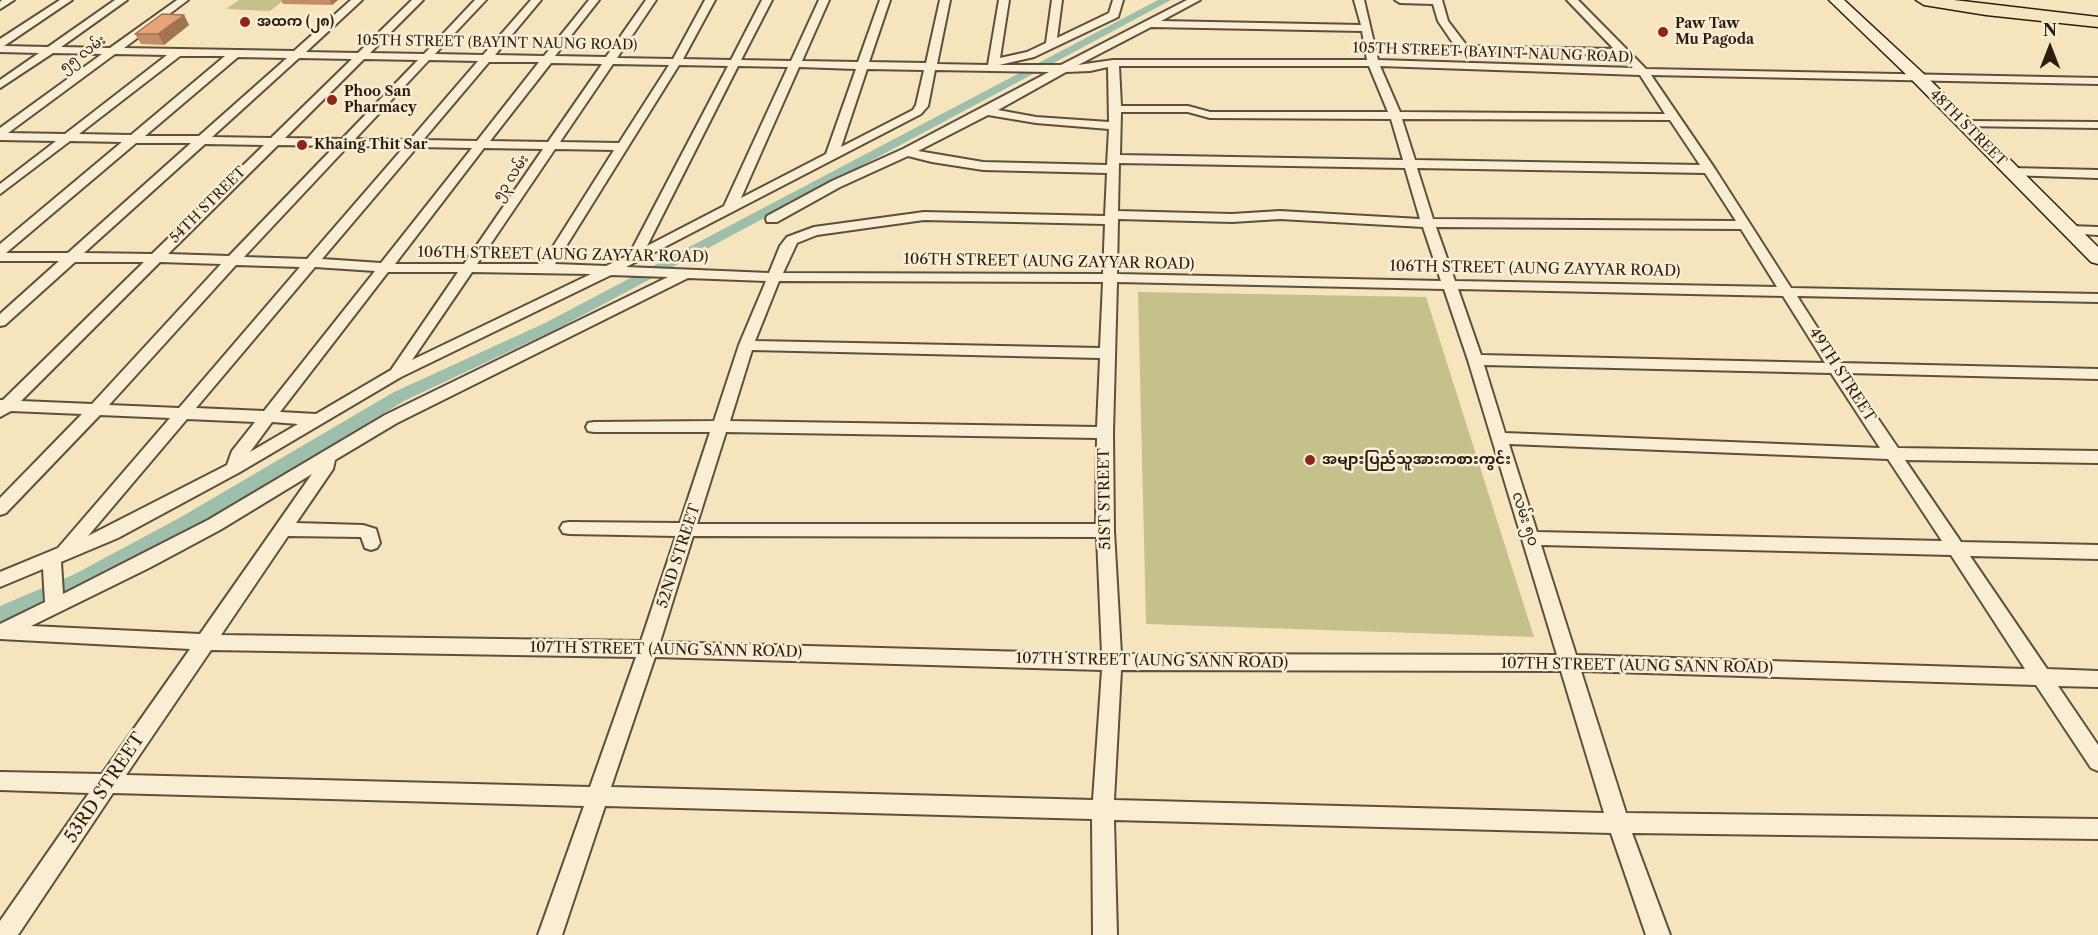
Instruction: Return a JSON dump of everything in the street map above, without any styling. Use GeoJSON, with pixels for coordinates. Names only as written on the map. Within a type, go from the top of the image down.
{"type":"FeatureCollection","features":[{"type":"Feature","properties":{"kind":"highway"},"geometry":{"type":"LineString","coordinates":[[1924,0],[2050,13],[2098,14]]}},
{"type":"Feature","properties":{"kind":"highway"},"geometry":{"type":"LineString","coordinates":[[1976,0],[2098,22]]}},
{"type":"Feature","properties":{"kind":"main road","name":"48TH STREET"},"geometry":{"type":"LineString","coordinates":[[1836,0],[1919,78],[2098,258]]}},
{"type":"Feature","properties":{"kind":"street"},"geometry":{"type":"LineString","coordinates":[[0,6],[9,0]]}},
{"type":"Feature","properties":{"kind":"street"},"geometry":{"type":"LineString","coordinates":[[0,44],[67,0]]}},
{"type":"Feature","properties":{"kind":"street"},"geometry":{"type":"LineString","coordinates":[[0,85],[122,0]]}},
{"type":"Feature","properties":{"kind":"street","name":"၅၅ လမ်း"},"geometry":{"type":"LineString","coordinates":[[0,134],[183,0]]}},
{"type":"Feature","properties":{"kind":"street"},"geometry":{"type":"LineString","coordinates":[[0,322],[357,0]]}},
{"type":"Feature","properties":{"kind":"street","name":"54TH STREET"},"geometry":{"type":"LineString","coordinates":[[2,408],[418,0]]}},
{"type":"Feature","properties":{"kind":"street"},"geometry":{"type":"LineString","coordinates":[[0,509],[481,0]]}},
{"type":"Feature","properties":{"kind":"street"},"geometry":{"type":"LineString","coordinates":[[53,602],[55,561],[186,412],[309,264],[536,0]]}},
{"type":"Feature","properties":{"kind":"street"},"geometry":{"type":"LineString","coordinates":[[234,468],[238,455],[594,0]]}},
{"type":"Feature","properties":{"kind":"street","name":"၅၃ လမ်း"},"geometry":{"type":"LineString","coordinates":[[396,374],[651,0]]}},
{"type":"Feature","properties":{"kind":"street"},"geometry":{"type":"LineString","coordinates":[[546,268],[676,62],[710,0]]}},
{"type":"Feature","properties":{"kind":"street"},"geometry":{"type":"LineString","coordinates":[[634,258],[737,63],[767,0]]}},
{"type":"Feature","properties":{"kind":"street"},"geometry":{"type":"LineString","coordinates":[[729,210],[824,0]]}},
{"type":"Feature","properties":{"kind":"street"},"geometry":{"type":"LineString","coordinates":[[831,157],[885,0]]}},
{"type":"Feature","properties":{"kind":"street"},"geometry":{"type":"LineString","coordinates":[[0,580],[55,561],[112,533],[234,468],[396,374],[618,270],[634,258],[917,112],[922,106],[945,0]]}},
{"type":"Feature","properties":{"kind":"street"},"geometry":{"type":"LineString","coordinates":[[1004,0],[994,64],[1021,57],[1114,15],[1118,2]]}},
{"type":"Feature","properties":{"kind":"street"},"geometry":{"type":"LineString","coordinates":[[1051,43],[1057,0]]}},
{"type":"Feature","properties":{"kind":"street"},"geometry":{"type":"LineString","coordinates":[[772,219],[836,184],[907,152],[1195,0]]}},
{"type":"Feature","properties":{"kind":"street","name":"လမ်း ၅၀"},"geometry":{"type":"LineString","coordinates":[[1359,0],[1373,63],[1395,115],[1428,223],[1475,360],[1618,823],[1658,935]]}},
{"type":"Feature","properties":{"kind":"street"},"geometry":{"type":"LineString","coordinates":[[1400,0],[1437,1],[1447,30],[1464,49]]}},
{"type":"Feature","properties":{"kind":"street","name":"49TH STREET"},"geometry":{"type":"LineString","coordinates":[[1572,0],[1643,72],[1709,169],[1835,367],[2098,762]]}},
{"type":"Feature","properties":{"kind":"street"},"geometry":{"type":"LineString","coordinates":[[1150,24],[1367,28]]}},
{"type":"Feature","properties":{"kind":"street"},"geometry":{"type":"LineString","coordinates":[[1421,48],[1623,52]]}},
{"type":"Feature","properties":{"kind":"street","name":"105TH STREET (BAYINT NAUNG ROAD)"},"geometry":{"type":"LineString","coordinates":[[0,49],[361,55],[546,61],[610,60],[929,66],[994,64],[1011,68],[1051,69],[1090,68],[1113,63],[1373,63],[1643,72],[2098,81]]}},
{"type":"Feature","properties":{"kind":"street"},"geometry":{"type":"LineString","coordinates":[[0,190],[178,52]]}},
{"type":"Feature","properties":{"kind":"street"},"geometry":{"type":"LineString","coordinates":[[0,251],[236,53]]}},
{"type":"Feature","properties":{"kind":"street","name":"51ST STREET"},"geometry":{"type":"LineString","coordinates":[[1105,935],[1103,810],[1112,662],[1105,531],[1105,433],[1113,164],[1113,63]]}},
{"type":"Feature","properties":{"kind":"street"},"geometry":{"type":"LineString","coordinates":[[986,111],[1057,123],[1188,109],[1210,115],[1673,117]]}},
{"type":"Feature","properties":{"kind":"street"},"geometry":{"type":"LineString","coordinates":[[1965,124],[2098,125]]}},
{"type":"Feature","properties":{"kind":"street"},"geometry":{"type":"LineString","coordinates":[[0,134],[66,138],[622,147]]}},
{"type":"Feature","properties":{"kind":"street"},"geometry":{"type":"LineString","coordinates":[[907,152],[932,160],[974,165],[1410,164],[1709,169]]}},
{"type":"Feature","properties":{"kind":"street"},"geometry":{"type":"LineString","coordinates":[[2012,172],[2098,174]]}},
{"type":"Feature","properties":{"kind":"street"},"geometry":{"type":"LineString","coordinates":[[1111,217],[1232,218],[1280,215],[1428,223],[1745,225]]}},
{"type":"Feature","properties":{"kind":"street","name":"52ND STREET"},"geometry":{"type":"LineString","coordinates":[[550,935],[688,530],[746,345],[792,240],[803,234],[924,216],[1111,217]]}},
{"type":"Feature","properties":{"kind":"street"},"geometry":{"type":"LineString","coordinates":[[2070,230],[2098,231]]}},
{"type":"Feature","properties":{"kind":"street","name":"106TH STREET (AUNG ZAYYAR ROAD)"},"geometry":{"type":"LineString","coordinates":[[0,257],[154,258],[386,268],[469,266],[776,277],[1109,278],[2098,298]]}},
{"type":"Feature","properties":{"kind":"street"},"geometry":{"type":"LineString","coordinates":[[1,632],[53,602],[204,530],[391,419],[677,274]]}},
{"type":"Feature","properties":{"kind":"street"},"geometry":{"type":"LineString","coordinates":[[746,345],[1107,353]]}},
{"type":"Feature","properties":{"kind":"street"},"geometry":{"type":"LineString","coordinates":[[1475,360],[2098,374]]}},
{"type":"Feature","properties":{"kind":"street"},"geometry":{"type":"LineString","coordinates":[[2,408],[186,412],[317,419]]}},
{"type":"Feature","properties":{"kind":"street"},"geometry":{"type":"LineString","coordinates":[[594,427],[721,426],[1105,433]]}},
{"type":"Feature","properties":{"kind":"street"},"geometry":{"type":"LineString","coordinates":[[1498,438],[1895,454],[2098,457]]}},
{"type":"Feature","properties":{"kind":"street","name":"53RD STREET"},"geometry":{"type":"LineString","coordinates":[[4,935],[327,465],[326,458]]}},
{"type":"Feature","properties":{"kind":"street"},"geometry":{"type":"LineString","coordinates":[[569,528],[1105,531]]}},
{"type":"Feature","properties":{"kind":"street"},"geometry":{"type":"LineString","coordinates":[[283,529],[363,531],[370,534],[371,543]]}},
{"type":"Feature","properties":{"kind":"street"},"geometry":{"type":"LineString","coordinates":[[1531,538],[2098,552]]}},
{"type":"Feature","properties":{"kind":"street","name":"107TH STREET (AUNG SANN ROAD)"},"geometry":{"type":"LineString","coordinates":[[1,632],[205,642],[648,649],[1112,662],[1570,663],[2098,679]]}},
{"type":"Feature","properties":{"kind":"street"},"geometry":{"type":"LineString","coordinates":[[0,781],[1618,823],[2098,830]]}},
{"type":"Feature","properties":{"kind":"shaded area"},"geometry":{"type":"Polygon","coordinates":[[[239,0],[284,0],[270,11],[226,9],[239,0]]]}},
{"type":"Feature","properties":{"kind":"shaded area","name":"အများပြည်သူအားကစားကွင်း"},"geometry":{"type":"Polygon","coordinates":[[[1138,292],[1426,297],[1534,637],[1146,624],[1138,292]]]}},
{"type":"Feature","properties":{"kind":"building"},"geometry":{"type":"Polygon","coordinates":[[[162,14],[184,15],[158,34],[135,34],[162,14]]]}},
{"type":"Feature","properties":{"kind":"waterway"},"geometry":{"type":"LineString","coordinates":[[0,615],[80,580],[188,522],[400,396],[551,326],[1166,0]]}},
{"type":"Feature","properties":{"kind":"place","name":"အထက (၂၈)"},"geometry":{"type":"Point","coordinates":[245,22]}},
{"type":"Feature","properties":{"kind":"place","name":"Paw Taw Mu Pagoda"},"geometry":{"type":"Point","coordinates":[1663,32]}},
{"type":"Feature","properties":{"kind":"place","name":"Phoo San Pharmacy"},"geometry":{"type":"Point","coordinates":[332,100]}},
{"type":"Feature","properties":{"kind":"place","name":"Khaing Thit Sar"},"geometry":{"type":"Point","coordinates":[302,145]}},
{"type":"Feature","properties":{"kind":"place","name":"အများပြည်သူအားကစားကွင်း"},"geometry":{"type":"Point","coordinates":[1310,460]}}]}
